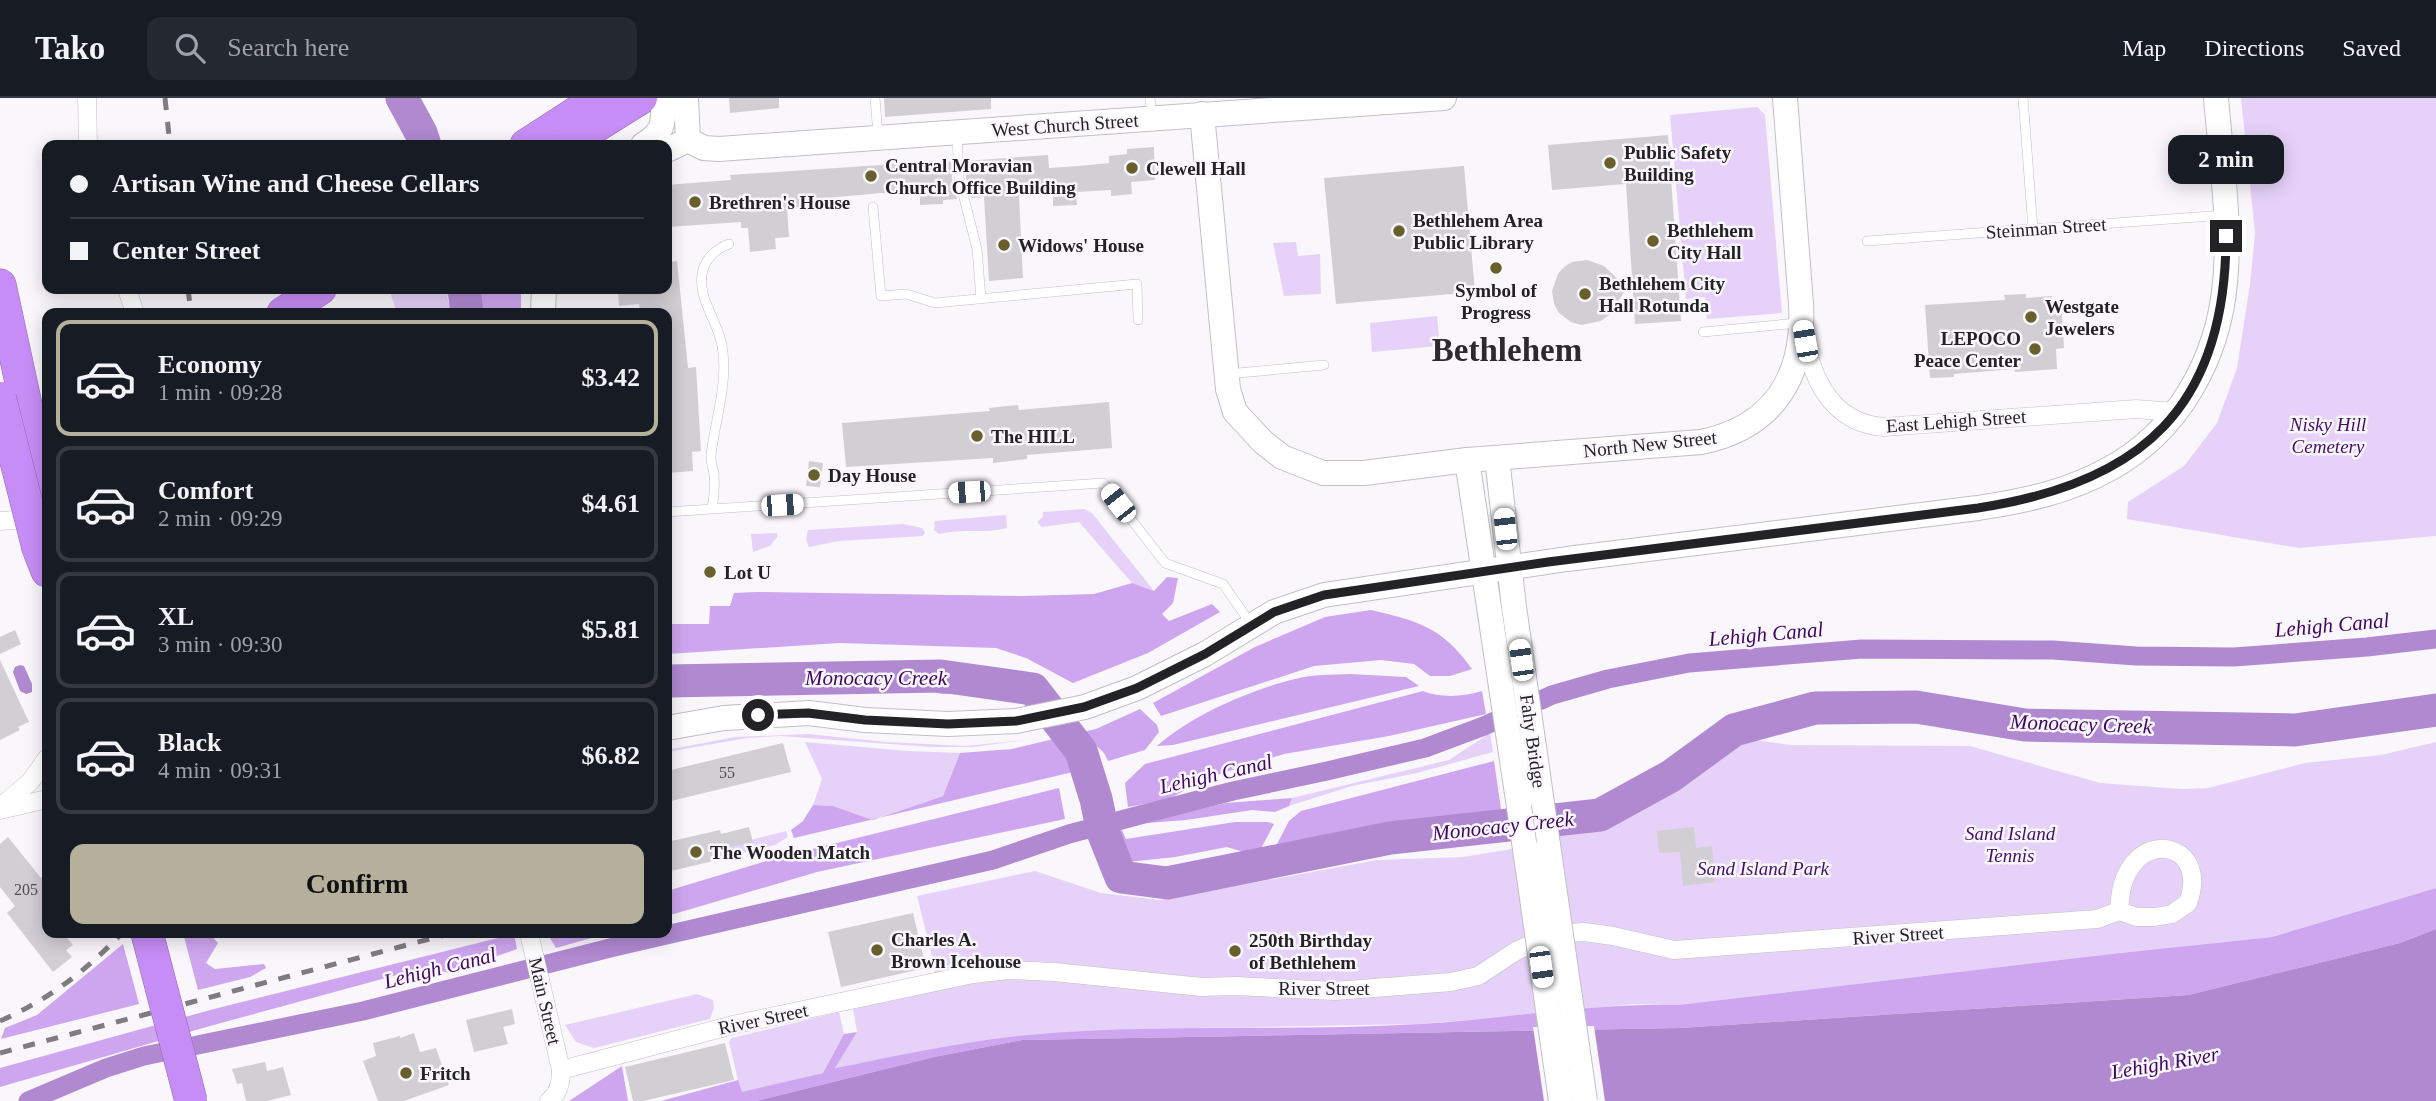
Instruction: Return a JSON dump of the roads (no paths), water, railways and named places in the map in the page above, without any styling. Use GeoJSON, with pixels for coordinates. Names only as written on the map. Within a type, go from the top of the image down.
{"type":"FeatureCollection","features":[{"type":"Feature","properties":{"kind":"highway"},"geometry":{"type":"LineString","coordinates":[[534,140],[599,98]]}},
{"type":"Feature","properties":{"kind":"highway"},"geometry":{"type":"LineString","coordinates":[[576,140],[657,99]]}},
{"type":"Feature","properties":{"kind":"highway"},"geometry":{"type":"LineString","coordinates":[[0,285],[42,479]]}},
{"type":"Feature","properties":{"kind":"highway"},"geometry":{"type":"LineString","coordinates":[[291,308],[312,294]]}},
{"type":"Feature","properties":{"kind":"highway"},"geometry":{"type":"LineString","coordinates":[[0,398],[42,556]]}},
{"type":"Feature","properties":{"kind":"highway"},"geometry":{"type":"LineString","coordinates":[[148,938],[191,1101]]}},
{"type":"Feature","properties":{"kind":"main road","name":"West Church Street"},"geometry":{"type":"LineString","coordinates":[[677,145],[719,149],[957,132],[1151,108],[1202,114],[1341,102],[1444,98]]}},
{"type":"Feature","properties":{"kind":"main road","name":"North New Street"},"geometry":{"type":"LineString","coordinates":[[1202,114],[1226,374],[1236,412],[1263,442],[1282,457],[1322,473],[1364,473],[1467,460],[1701,442],[1721,438],[1761,415],[1776,400],[1796,366],[1802,321],[1785,98]]}},
{"type":"Feature","properties":{"kind":"main road"},"geometry":{"type":"LineString","coordinates":[[672,727],[724,718],[808,713],[936,724],[1016,721],[1084,707],[1137,688],[1193,660],[1274,612],[1324,595],[1499,580],[1978,508],[2031,499],[2063,489],[2110,469],[2149,440],[2175,412],[2205,366],[2218,324],[2225,282],[2225,215],[2216,98]]}},
{"type":"Feature","properties":{"kind":"main road"},"geometry":{"type":"LineString","coordinates":[[657,99],[677,145]]}},
{"type":"Feature","properties":{"kind":"main road"},"geometry":{"type":"LineString","coordinates":[[651,140],[663,126],[657,99]]}},
{"type":"Feature","properties":{"kind":"main road"},"geometry":{"type":"LineString","coordinates":[[1497,458],[1499,580]]}},
{"type":"Feature","properties":{"kind":"main road"},"geometry":{"type":"LineString","coordinates":[[1467,460],[1499,580]]}},
{"type":"Feature","properties":{"kind":"main road","name":"Fahy Bridge"},"geometry":{"type":"LineString","coordinates":[[1499,580],[1560,1101]]}},
{"type":"Feature","properties":{"kind":"main road","name":"Fahy Bridge"},"geometry":{"type":"LineString","coordinates":[[1499,580],[1585,1101]]}},
{"type":"Feature","properties":{"kind":"street"},"geometry":{"type":"LineString","coordinates":[[87,98],[88,140]]}},
{"type":"Feature","properties":{"kind":"street","name":"East Lehigh Street"},"geometry":{"type":"LineString","coordinates":[[1802,321],[1810,359],[1823,389],[1836,408],[1861,424],[1884,426],[2136,409],[2175,412]]}},
{"type":"Feature","properties":{"kind":"street"},"geometry":{"type":"LineString","coordinates":[[0,521],[42,518]]}},
{"type":"Feature","properties":{"kind":"street"},"geometry":{"type":"LineString","coordinates":[[0,809],[30,782],[42,765]]}},
{"type":"Feature","properties":{"kind":"street"},"geometry":{"type":"LineString","coordinates":[[0,809],[42,800]]}},
{"type":"Feature","properties":{"kind":"street","name":"River Street"},"geometry":{"type":"LineString","coordinates":[[561,1070],[737,1024],[944,979],[1008,970],[1202,987],[1335,991],[1451,982],[1478,976],[1516,951],[1554,934],[1584,932],[1674,950],[2096,919],[2119,911],[2137,917],[2155,917],[2172,914],[2188,903],[2194,880],[2188,861],[2179,853],[2167,849],[2155,850],[2136,860],[2122,884],[2119,911]]}},
{"type":"Feature","properties":{"kind":"street","name":"Main Street"},"geometry":{"type":"LineString","coordinates":[[531,938],[561,1070]]}},
{"type":"Feature","properties":{"kind":"street"},"geometry":{"type":"LineString","coordinates":[[549,1101],[561,1084],[561,1070]]}},
{"type":"Feature","properties":{"kind":"lane"},"geometry":{"type":"LineString","coordinates":[[875,98],[878,138]]}},
{"type":"Feature","properties":{"kind":"lane"},"geometry":{"type":"LineString","coordinates":[[2023,98],[2033,229]]}},
{"type":"Feature","properties":{"kind":"lane"},"geometry":{"type":"LineString","coordinates":[[957,132],[959,178],[977,249],[981,299]]}},
{"type":"Feature","properties":{"kind":"lane"},"geometry":{"type":"LineString","coordinates":[[873,207],[881,296],[906,294],[935,303],[1137,284],[1138,320]]}},
{"type":"Feature","properties":{"kind":"lane","name":"Steinman Street"},"geometry":{"type":"LineString","coordinates":[[1867,241],[2225,215]]}},
{"type":"Feature","properties":{"kind":"lane"},"geometry":{"type":"LineString","coordinates":[[712,509],[714,476],[711,455],[723,387],[724,357],[721,334],[704,299],[701,280],[704,267],[711,256],[729,244]]}},
{"type":"Feature","properties":{"kind":"lane"},"geometry":{"type":"LineString","coordinates":[[1703,332],[1791,325],[1802,321]]}},
{"type":"Feature","properties":{"kind":"lane"},"geometry":{"type":"LineString","coordinates":[[1226,374],[1324,365]]}},
{"type":"Feature","properties":{"kind":"lane"},"geometry":{"type":"LineString","coordinates":[[672,512],[1103,483],[1165,563],[1223,584],[1251,624]]}},
{"type":"Feature","properties":{"kind":"water"},"geometry":{"type":"Polygon","coordinates":[[[24,666],[32,684],[32,692],[26,694],[20,691],[13,672],[15,667],[24,666]]]}},
{"type":"Feature","properties":{"kind":"water","name":"Lehigh River"},"geometry":{"type":"Polygon","coordinates":[[[2436,929],[2436,1101],[756,1101],[934,1057],[1022,1040],[1680,1028],[2188,995],[2400,943],[2436,929]]]}},
{"type":"Feature","properties":{"kind":"waterway","name":"Monocacy Creek"},"geometry":{"type":"LineString","coordinates":[[402,98],[423,140]]}},
{"type":"Feature","properties":{"kind":"waterway","name":"Monocacy Creek"},"geometry":{"type":"LineString","coordinates":[[465,294],[466,308]]}},
{"type":"Feature","properties":{"kind":"waterway","name":"Lehigh Canal"},"geometry":{"type":"LineString","coordinates":[[672,934],[993,860],[1069,834],[1140,815],[1425,748],[1484,726],[1552,695],[1608,679],[1689,663],[1862,649],[2053,650],[2136,656],[2234,657],[2436,639]]}},
{"type":"Feature","properties":{"kind":"waterway","name":"Monocacy Creek"},"geometry":{"type":"LineString","coordinates":[[672,681],[941,676],[1033,689],[1081,751],[1103,832],[1121,877],[1167,883],[1390,838],[1600,815],[1671,776],[1734,730],[1815,708],[1916,707],[2025,725],[2295,730],[2436,710]]}},
{"type":"Feature","properties":{"kind":"waterway","name":"Lehigh Canal"},"geometry":{"type":"LineString","coordinates":[[28,1101],[106,1068],[144,1056],[363,1011],[654,938]]}},
{"type":"Feature","properties":{"kind":"railway"},"geometry":{"type":"LineString","coordinates":[[165,98],[169,140]]}},
{"type":"Feature","properties":{"kind":"railway"},"geometry":{"type":"LineString","coordinates":[[189,294],[190,308]]}},
{"type":"Feature","properties":{"kind":"railway"},"geometry":{"type":"LineString","coordinates":[[0,1021],[34,1004],[66,983],[117,938]]}},
{"type":"Feature","properties":{"kind":"railway"},"geometry":{"type":"LineString","coordinates":[[0,1053],[433,938]]}},
{"type":"Feature","properties":{"kind":"place","name":"Public Safety Building"},"geometry":{"type":"Point","coordinates":[1610,163]}},
{"type":"Feature","properties":{"kind":"place","name":"Clewell Hall"},"geometry":{"type":"Point","coordinates":[1132,168]}},
{"type":"Feature","properties":{"kind":"place","name":"Central Moravian Church Office Building"},"geometry":{"type":"Point","coordinates":[871,176]}},
{"type":"Feature","properties":{"kind":"place","name":"Brethren's House"},"geometry":{"type":"Point","coordinates":[695,202]}},
{"type":"Feature","properties":{"kind":"place","name":"Bethlehem Area Public Library"},"geometry":{"type":"Point","coordinates":[1399,231]}},
{"type":"Feature","properties":{"kind":"place","name":"Bethlehem City Hall"},"geometry":{"type":"Point","coordinates":[1653,241]}},
{"type":"Feature","properties":{"kind":"place","name":"Widows' House"},"geometry":{"type":"Point","coordinates":[1004,245]}},
{"type":"Feature","properties":{"kind":"place","name":"Symbol of Progress"},"geometry":{"type":"Point","coordinates":[1496,268]}},
{"type":"Feature","properties":{"kind":"place","name":"Bethlehem City Hall Rotunda"},"geometry":{"type":"Point","coordinates":[1585,294]}},
{"type":"Feature","properties":{"kind":"place","name":"Westgate Jewelers"},"geometry":{"type":"Point","coordinates":[2031,317]}},
{"type":"Feature","properties":{"kind":"place","name":"LEPOCO Peace Center"},"geometry":{"type":"Point","coordinates":[2035,349]}},
{"type":"Feature","properties":{"kind":"place","name":"The HILL"},"geometry":{"type":"Point","coordinates":[977,436]}},
{"type":"Feature","properties":{"kind":"place","name":"Day House"},"geometry":{"type":"Point","coordinates":[814,475]}},
{"type":"Feature","properties":{"kind":"place","name":"Lot U"},"geometry":{"type":"Point","coordinates":[710,572]}},
{"type":"Feature","properties":{"kind":"place","name":"The Wooden Match"},"geometry":{"type":"Point","coordinates":[696,852]}},
{"type":"Feature","properties":{"kind":"place","name":"Charles A. Brown Icehouse"},"geometry":{"type":"Point","coordinates":[877,950]}},
{"type":"Feature","properties":{"kind":"place","name":"250th Birthday of Bethlehem"},"geometry":{"type":"Point","coordinates":[1235,951]}},
{"type":"Feature","properties":{"kind":"place","name":"Fritch"},"geometry":{"type":"Point","coordinates":[406,1073]}},
{"type":"Feature","properties":{"kind":"district","name":"Bethlehem"},"geometry":{"type":"Point","coordinates":[1507,350]}},
{"type":"Feature","properties":{"kind":"park label","name":"Nisky Hill Cemetery"},"geometry":{"type":"Point","coordinates":[2328,435]}},
{"type":"Feature","properties":{"kind":"park label","name":"Sand Island Tennis"},"geometry":{"type":"Point","coordinates":[2010,844]}},
{"type":"Feature","properties":{"kind":"park label","name":"Sand Island Park"},"geometry":{"type":"Point","coordinates":[1763,868]}}]}
